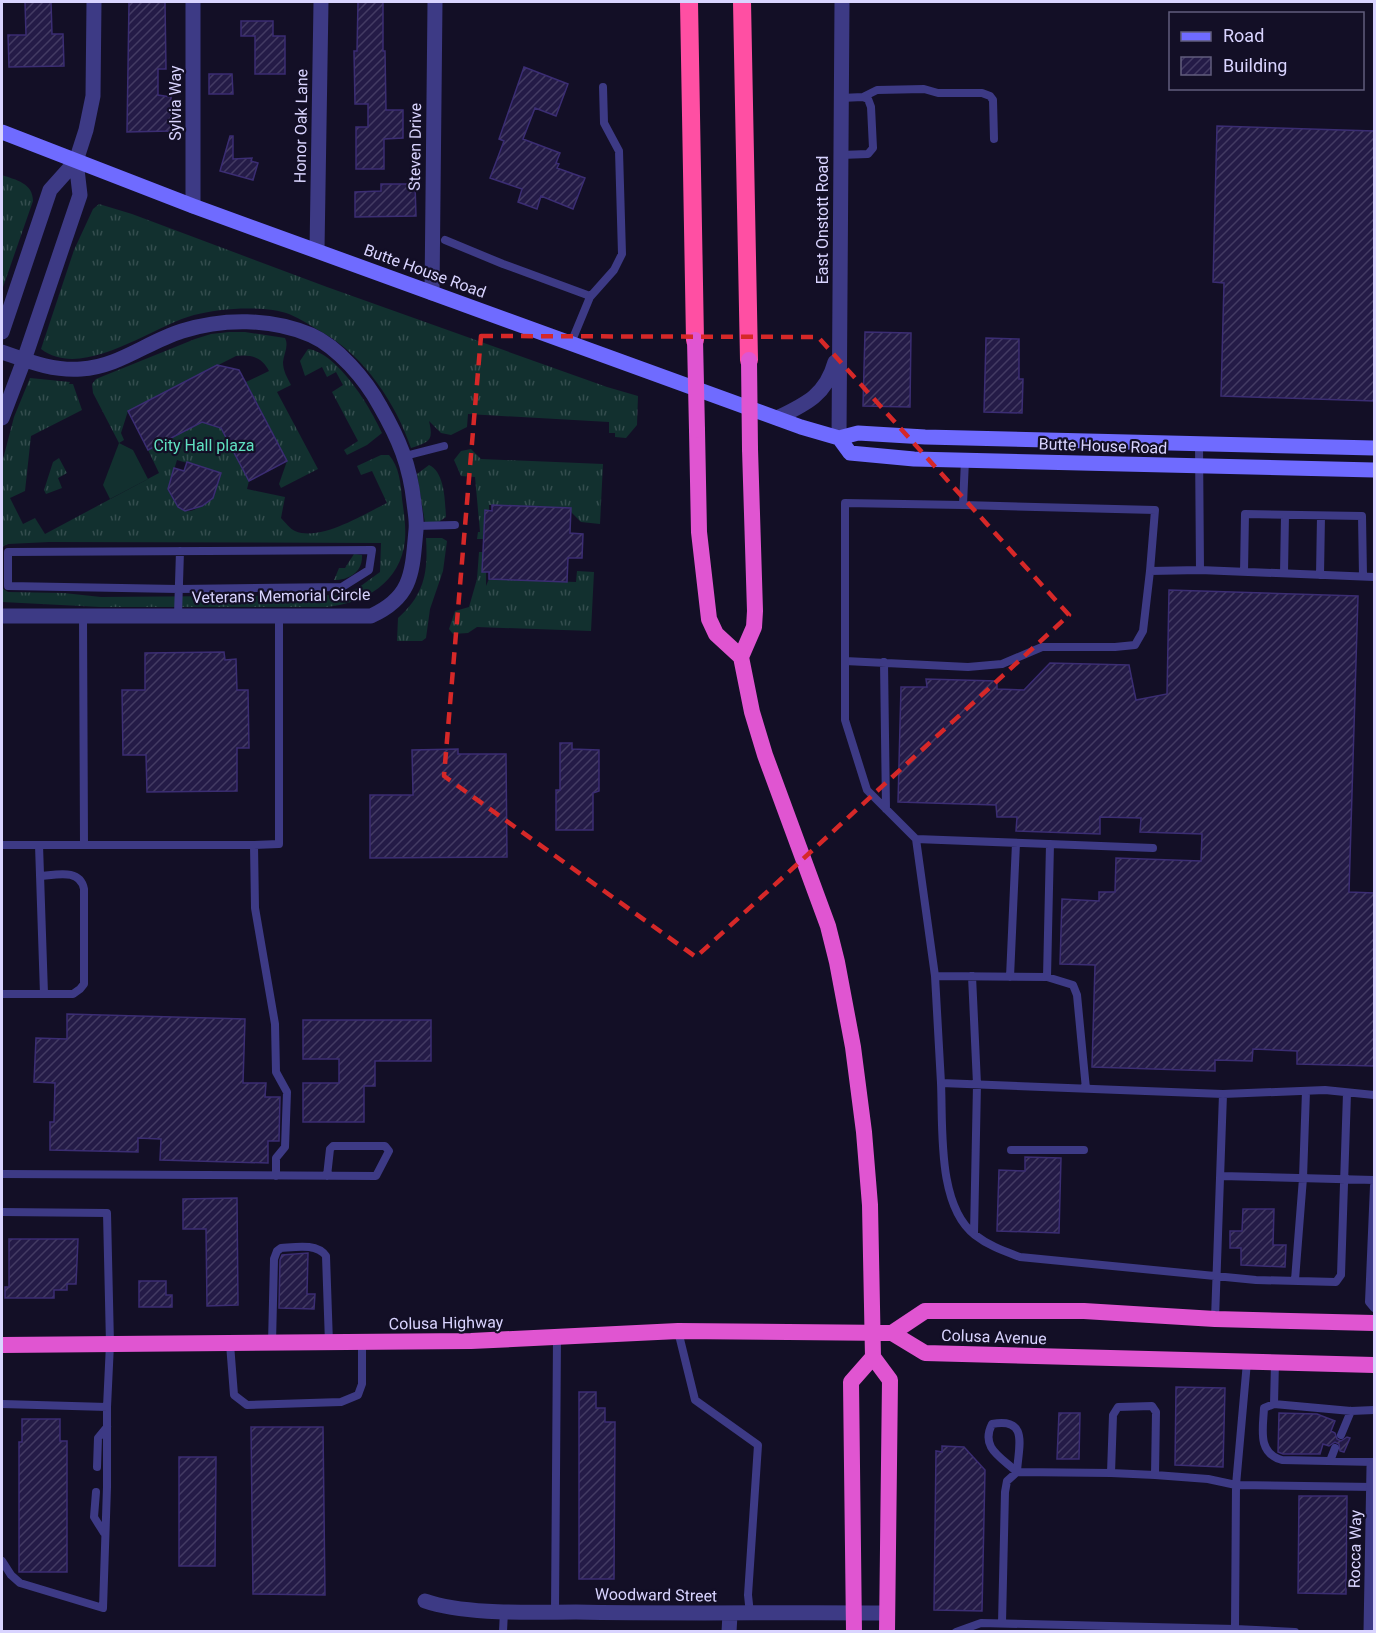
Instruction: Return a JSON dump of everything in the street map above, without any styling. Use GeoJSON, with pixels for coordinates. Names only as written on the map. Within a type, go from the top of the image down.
{"type":"FeatureCollection","features":[{"type":"Feature","properties":{"kind":"highway"},"geometry":{"type":"LineString","coordinates":[[689,2],[699,532],[709,620],[716,634],[741,657]]}},
{"type":"Feature","properties":{"kind":"highway"},"geometry":{"type":"LineString","coordinates":[[742,2],[755,611],[754,627],[741,657],[752,712],[765,755],[828,926],[845,1000],[859,1089],[870,1205],[873,1357],[890,1380],[887,1632]]}},
{"type":"Feature","properties":{"kind":"highway","name":"Colusa Avenue"},"geometry":{"type":"LineString","coordinates":[[1374,1323],[1215,1319],[1084,1311],[925,1311],[892,1333],[925,1353],[1374,1365]]}},
{"type":"Feature","properties":{"kind":"highway","name":"Colusa Highway"},"geometry":{"type":"LineString","coordinates":[[2,1345],[329,1343],[557,1338],[678,1331],[892,1333]]}},
{"type":"Feature","properties":{"kind":"highway"},"geometry":{"type":"LineString","coordinates":[[854,1632],[850,1382],[873,1357]]}},
{"type":"Feature","properties":{"kind":"main road","name":"Butte House Road"},"geometry":{"type":"LineString","coordinates":[[2,132],[193,206],[777,418],[839,438],[858,433],[934,438],[1374,448]]}},
{"type":"Feature","properties":{"kind":"main road","name":"Butte House Road"},"geometry":{"type":"LineString","coordinates":[[839,438],[850,453],[914,459],[1374,470]]}},
{"type":"Feature","properties":{"kind":"street"},"geometry":{"type":"LineString","coordinates":[[2,332],[50,190],[76,161],[86,130],[93,96],[94,2]]}},
{"type":"Feature","properties":{"kind":"street","name":"Sylvia Way"},"geometry":{"type":"LineString","coordinates":[[193,206],[194,2]]}},
{"type":"Feature","properties":{"kind":"street","name":"Honor Oak Lane"},"geometry":{"type":"LineString","coordinates":[[317,250],[321,2]]}},
{"type":"Feature","properties":{"kind":"street","name":"Steven Drive"},"geometry":{"type":"LineString","coordinates":[[432,293],[435,2]]}},
{"type":"Feature","properties":{"kind":"street","name":"East Onstott Road"},"geometry":{"type":"LineString","coordinates":[[839,438],[842,2]]}},
{"type":"Feature","properties":{"kind":"street"},"geometry":{"type":"LineString","coordinates":[[2,418],[80,195],[76,161]]}},
{"type":"Feature","properties":{"kind":"street","name":"Veterans Memorial Circle"},"geometry":{"type":"LineString","coordinates":[[2,352],[50,368],[82,369],[107,364],[180,331],[213,323],[247,321],[278,325],[313,336],[342,357],[371,391],[398,437],[411,477],[416,526],[414,558],[408,581],[397,602],[371,616],[2,616]]}},
{"type":"Feature","properties":{"kind":"street"},"geometry":{"type":"LineString","coordinates":[[777,418],[811,401],[823,388],[831,375],[840,345]]}},
{"type":"Feature","properties":{"kind":"street","name":"Rocca Way"},"geometry":{"type":"LineString","coordinates":[[1371,1632],[1374,1467]]}},
{"type":"Feature","properties":{"kind":"street","name":"Woodward Street"},"geometry":{"type":"LineString","coordinates":[[425,1601],[441,1607],[504,1611],[730,1614],[887,1613]]}},
{"type":"Feature","properties":{"kind":"street"},"geometry":{"type":"LineString","coordinates":[[729,1632],[730,1614]]}},
{"type":"Feature","properties":{"kind":"lane"},"geometry":{"type":"LineString","coordinates":[[571,344],[590,296],[614,270],[622,254],[619,151],[604,123],[603,87]]}},
{"type":"Feature","properties":{"kind":"lane"},"geometry":{"type":"LineString","coordinates":[[841,98],[863,97],[877,90],[924,89],[938,93],[982,93],[993,100],[994,139]]}},
{"type":"Feature","properties":{"kind":"lane"},"geometry":{"type":"LineString","coordinates":[[841,155],[868,153],[873,148],[871,107],[868,99],[863,97]]}},
{"type":"Feature","properties":{"kind":"lane"},"geometry":{"type":"LineString","coordinates":[[445,240],[590,296]]}},
{"type":"Feature","properties":{"kind":"lane"},"geometry":{"type":"LineString","coordinates":[[1199,443],[1200,570]]}},
{"type":"Feature","properties":{"kind":"lane"},"geometry":{"type":"LineString","coordinates":[[405,456],[444,446]]}},
{"type":"Feature","properties":{"kind":"lane"},"geometry":{"type":"LineString","coordinates":[[963,505],[965,460]]}},
{"type":"Feature","properties":{"kind":"lane"},"geometry":{"type":"LineString","coordinates":[[845,661],[968,667],[1002,664],[1042,647],[1135,645],[1143,631],[1155,510],[845,503],[845,661],[845,720],[867,790],[916,839],[935,976],[946,1182],[957,1216],[974,1234],[999,1250],[1020,1257],[1256,1280],[1336,1282],[1341,1275],[1347,1093]]}},
{"type":"Feature","properties":{"kind":"lane"},"geometry":{"type":"LineString","coordinates":[[1244,572],[1245,514],[1362,516],[1363,576]]}},
{"type":"Feature","properties":{"kind":"lane"},"geometry":{"type":"LineString","coordinates":[[1284,573],[1285,515]]}},
{"type":"Feature","properties":{"kind":"lane"},"geometry":{"type":"LineString","coordinates":[[1320,575],[1321,516]]}},
{"type":"Feature","properties":{"kind":"lane"},"geometry":{"type":"LineString","coordinates":[[416,526],[455,525]]}},
{"type":"Feature","properties":{"kind":"lane"},"geometry":{"type":"LineString","coordinates":[[372,550],[369,570],[342,587],[178,589],[8,586],[8,552],[372,550]]}},
{"type":"Feature","properties":{"kind":"lane"},"geometry":{"type":"LineString","coordinates":[[178,615],[180,551]]}},
{"type":"Feature","properties":{"kind":"lane"},"geometry":{"type":"LineString","coordinates":[[1150,571],[1200,570],[1374,576]]}},
{"type":"Feature","properties":{"kind":"lane"},"geometry":{"type":"LineString","coordinates":[[83,616],[84,845]]}},
{"type":"Feature","properties":{"kind":"lane"},"geometry":{"type":"LineString","coordinates":[[2,845],[279,844],[279,616]]}},
{"type":"Feature","properties":{"kind":"lane"},"geometry":{"type":"LineString","coordinates":[[884,662],[886,809]]}},
{"type":"Feature","properties":{"kind":"lane"},"geometry":{"type":"LineString","coordinates":[[916,839],[1153,848]]}},
{"type":"Feature","properties":{"kind":"lane"},"geometry":{"type":"LineString","coordinates":[[1010,977],[1016,843]]}},
{"type":"Feature","properties":{"kind":"lane"},"geometry":{"type":"LineString","coordinates":[[1047,977],[1050,844]]}},
{"type":"Feature","properties":{"kind":"lane"},"geometry":{"type":"LineString","coordinates":[[39,845],[44,994]]}},
{"type":"Feature","properties":{"kind":"lane"},"geometry":{"type":"LineString","coordinates":[[254,845],[255,908],[275,1024],[276,1072],[287,1092],[285,1147],[276,1158],[276,1176]]}},
{"type":"Feature","properties":{"kind":"lane"},"geometry":{"type":"LineString","coordinates":[[2,994],[76,993],[84,984],[84,888],[82,881],[76,876],[40,876]]}},
{"type":"Feature","properties":{"kind":"lane"},"geometry":{"type":"LineString","coordinates":[[935,976],[1047,977],[1073,985],[1076,990],[1086,1089]]}},
{"type":"Feature","properties":{"kind":"lane"},"geometry":{"type":"LineString","coordinates":[[972,976],[977,1084],[974,1234]]}},
{"type":"Feature","properties":{"kind":"lane"},"geometry":{"type":"LineString","coordinates":[[941,1083],[1223,1094],[1306,1091],[1374,1095]]}},
{"type":"Feature","properties":{"kind":"lane"},"geometry":{"type":"LineString","coordinates":[[1295,1280],[1303,1178],[1306,1091]]}},
{"type":"Feature","properties":{"kind":"lane"},"geometry":{"type":"LineString","coordinates":[[1215,1319],[1223,1094]]}},
{"type":"Feature","properties":{"kind":"lane"},"geometry":{"type":"LineString","coordinates":[[2,1174],[276,1176],[327,1176],[376,1176],[389,1151],[385,1146],[333,1146],[330,1149],[327,1176]]}},
{"type":"Feature","properties":{"kind":"lane"},"geometry":{"type":"LineString","coordinates":[[1011,1150],[1084,1150]]}},
{"type":"Feature","properties":{"kind":"lane"},"geometry":{"type":"LineString","coordinates":[[1221,1176],[1374,1180]]}},
{"type":"Feature","properties":{"kind":"lane"},"geometry":{"type":"LineString","coordinates":[[1374,1186],[1369,1302],[1374,1308]]}},
{"type":"Feature","properties":{"kind":"lane"},"geometry":{"type":"LineString","coordinates":[[2,1212],[107,1213],[110,1344],[103,1608],[20,1583],[11,1575],[2,1561]]}},
{"type":"Feature","properties":{"kind":"lane"},"geometry":{"type":"LineString","coordinates":[[272,1343],[274,1258],[277,1251],[281,1248],[316,1247],[326,1256],[329,1343]]}},
{"type":"Feature","properties":{"kind":"lane"},"geometry":{"type":"LineString","coordinates":[[678,1331],[695,1400],[758,1445],[748,1594],[750,1614]]}},
{"type":"Feature","properties":{"kind":"lane"},"geometry":{"type":"LineString","coordinates":[[555,1612],[557,1338]]}},
{"type":"Feature","properties":{"kind":"lane"},"geometry":{"type":"LineString","coordinates":[[230,1344],[234,1395],[247,1405],[341,1402],[358,1395],[362,1384],[362,1342]]}},
{"type":"Feature","properties":{"kind":"lane"},"geometry":{"type":"LineString","coordinates":[[1235,1629],[1236,1485],[1247,1362]]}},
{"type":"Feature","properties":{"kind":"lane"},"geometry":{"type":"LineString","coordinates":[[1274,1404],[1275,1362]]}},
{"type":"Feature","properties":{"kind":"lane"},"geometry":{"type":"LineString","coordinates":[[2,1404],[107,1407]]}},
{"type":"Feature","properties":{"kind":"lane"},"geometry":{"type":"LineString","coordinates":[[1374,1410],[1351,1411],[1274,1404],[1264,1408],[1264,1444],[1270,1456],[1282,1460],[1374,1462]]}},
{"type":"Feature","properties":{"kind":"lane"},"geometry":{"type":"LineString","coordinates":[[1111,1473],[1113,1415],[1118,1407],[1152,1406],[1156,1412],[1155,1475]]}},
{"type":"Feature","properties":{"kind":"lane"},"geometry":{"type":"LineString","coordinates":[[1341,1435],[1351,1411]]}},
{"type":"Feature","properties":{"kind":"lane"},"geometry":{"type":"LineString","coordinates":[[1002,1623],[1005,1492],[1007,1481],[1017,1472],[1021,1437],[1016,1427],[1004,1422],[992,1424],[987,1435],[989,1446],[1017,1472],[1155,1475],[1208,1479],[1236,1485],[1374,1487]]}},
{"type":"Feature","properties":{"kind":"lane"},"geometry":{"type":"LineString","coordinates":[[97,1467],[98,1438],[107,1427]]}},
{"type":"Feature","properties":{"kind":"lane"},"geometry":{"type":"LineString","coordinates":[[1330,1461],[1335,1448]]}},
{"type":"Feature","properties":{"kind":"lane"},"geometry":{"type":"LineString","coordinates":[[96,1492],[94,1517],[104,1535]]}},
{"type":"Feature","properties":{"kind":"lane"},"geometry":{"type":"LineString","coordinates":[[503,1632],[504,1611]]}},
{"type":"Feature","properties":{"kind":"lane"},"geometry":{"type":"LineString","coordinates":[[956,1632],[981,1623],[1295,1632]]}},
{"type":"Feature","properties":{"kind":"highlighted area"},"geometry":{"type":"Polygon","coordinates":[[[481,336],[818,337],[1069,615],[696,957],[444,776],[481,336]]]}},
{"type":"Feature","properties":{"kind":"green space"},"geometry":{"type":"Polygon","coordinates":[[[2,175],[27,186],[33,201],[2,290],[2,175]]]}},
{"type":"Feature","properties":{"kind":"green space"},"geometry":{"type":"Polygon","coordinates":[[[99,204],[607,387],[638,396],[637,425],[626,438],[615,437],[615,433],[609,433],[609,422],[468,414],[467,427],[451,435],[441,433],[429,421],[431,433],[429,440],[411,448],[388,399],[353,355],[340,344],[298,318],[267,309],[229,309],[194,315],[97,355],[77,359],[58,357],[41,349],[74,250],[93,209],[99,204]]]}},
{"type":"Feature","properties":{"kind":"green space"},"geometry":{"type":"Polygon","coordinates":[[[229,332],[285,338],[286,341],[283,365],[291,385],[277,392],[318,469],[281,488],[279,484],[287,461],[246,382],[269,371],[263,362],[256,358],[236,356],[128,411],[121,433],[124,440],[119,443],[93,393],[92,384],[96,379],[195,339],[229,332]]]}},
{"type":"Feature","properties":{"kind":"green space"},"geometry":{"type":"Polygon","coordinates":[[[308,349],[331,360],[342,371],[362,396],[382,433],[367,445],[347,455],[344,450],[358,441],[332,392],[343,385],[336,372],[327,377],[322,367],[305,376],[300,361],[308,349]]]}},
{"type":"Feature","properties":{"kind":"green space","name":"City Hall plaza"},"geometry":{"type":"Polygon","coordinates":[[[30,378],[73,384],[82,410],[31,436],[25,491],[10,498],[23,524],[35,518],[45,534],[159,473],[148,450],[202,422],[221,428],[249,481],[247,489],[285,497],[281,518],[293,530],[305,533],[329,530],[387,503],[372,471],[361,475],[357,466],[381,455],[389,455],[397,470],[401,487],[405,530],[402,555],[388,579],[378,588],[354,601],[327,607],[100,607],[2,602],[2,588],[8,592],[64,593],[101,597],[337,595],[358,588],[380,572],[381,543],[49,542],[8,544],[2,547],[2,463],[14,417],[30,378]],[[177,460],[168,489],[182,509],[191,511],[213,498],[221,473],[177,460]]]}},
{"type":"Feature","properties":{"kind":"green space"},"geometry":{"type":"Polygon","coordinates":[[[119,443],[133,450],[148,479],[110,499],[103,485],[119,443]]]}},
{"type":"Feature","properties":{"kind":"green space"},"geometry":{"type":"Polygon","coordinates":[[[471,449],[481,459],[603,464],[600,524],[581,522],[571,512],[571,508],[489,505],[489,510],[485,511],[483,539],[477,539],[478,532],[480,532],[475,477],[461,476],[454,460],[461,451],[471,449]]]}},
{"type":"Feature","properties":{"kind":"green space"},"geometry":{"type":"Polygon","coordinates":[[[59,458],[67,473],[58,478],[62,488],[46,494],[44,490],[53,462],[59,458]]]}},
{"type":"Feature","properties":{"kind":"green space"},"geometry":{"type":"Polygon","coordinates":[[[429,465],[438,474],[444,496],[446,517],[437,523],[425,523],[417,474],[429,465]]]}},
{"type":"Feature","properties":{"kind":"green space"},"geometry":{"type":"Polygon","coordinates":[[[426,538],[442,538],[447,541],[443,571],[430,609],[426,638],[422,641],[397,641],[398,618],[414,600],[423,582],[426,538]]]}},
{"type":"Feature","properties":{"kind":"green space"},"geometry":{"type":"Polygon","coordinates":[[[479,552],[483,552],[482,571],[486,572],[486,586],[489,579],[576,582],[577,571],[594,572],[591,631],[477,627],[468,633],[453,634],[449,629],[455,611],[469,607],[477,579],[479,552]]]}},
{"type":"Feature","properties":{"kind":"green space"},"geometry":{"type":"Polygon","coordinates":[[[354,554],[362,555],[358,570],[350,577],[334,580],[339,568],[345,568],[354,554]]]}},
{"type":"Feature","properties":{"kind":"building"},"geometry":{"type":"Polygon","coordinates":[[[25,2],[51,2],[52,34],[63,34],[64,66],[9,67],[8,35],[26,35],[25,2]]]}},
{"type":"Feature","properties":{"kind":"building"},"geometry":{"type":"Polygon","coordinates":[[[129,2],[165,2],[166,69],[158,69],[158,95],[171,97],[171,131],[127,132],[129,2]]]}},
{"type":"Feature","properties":{"kind":"building"},"geometry":{"type":"Polygon","coordinates":[[[358,2],[383,2],[386,110],[403,110],[403,138],[384,139],[384,169],[356,169],[356,127],[368,127],[368,104],[355,104],[354,51],[357,51],[358,2]]]}},
{"type":"Feature","properties":{"kind":"building"},"geometry":{"type":"Polygon","coordinates":[[[241,21],[273,21],[273,36],[285,36],[285,74],[255,74],[255,36],[241,36],[241,21]]]}},
{"type":"Feature","properties":{"kind":"building"},"geometry":{"type":"Polygon","coordinates":[[[524,67],[568,84],[556,116],[535,108],[523,139],[560,153],[556,163],[559,164],[557,168],[585,178],[573,209],[541,196],[537,209],[518,202],[522,189],[490,178],[504,141],[499,139],[524,67]]]}},
{"type":"Feature","properties":{"kind":"building"},"geometry":{"type":"Polygon","coordinates":[[[209,74],[232,74],[233,94],[209,94],[209,74]]]}},
{"type":"Feature","properties":{"kind":"building"},"geometry":{"type":"Polygon","coordinates":[[[1217,126],[1374,131],[1374,401],[1221,396],[1224,283],[1213,282],[1217,126]]]}},
{"type":"Feature","properties":{"kind":"building"},"geometry":{"type":"Polygon","coordinates":[[[230,136],[233,136],[233,159],[252,158],[251,161],[258,163],[253,180],[220,171],[230,136]]]}},
{"type":"Feature","properties":{"kind":"building"},"geometry":{"type":"Polygon","coordinates":[[[381,184],[415,184],[416,216],[355,217],[355,192],[381,191],[381,184]]]}},
{"type":"Feature","properties":{"kind":"building"},"geometry":{"type":"Polygon","coordinates":[[[865,332],[911,333],[910,407],[863,406],[865,332]]]}},
{"type":"Feature","properties":{"kind":"building"},"geometry":{"type":"Polygon","coordinates":[[[986,338],[1019,339],[1019,379],[1023,379],[1022,413],[984,412],[986,338]]]}},
{"type":"Feature","properties":{"kind":"building"},"geometry":{"type":"Polygon","coordinates":[[[217,365],[239,370],[287,461],[249,481],[221,428],[202,422],[148,450],[128,411],[217,365]]]}},
{"type":"Feature","properties":{"kind":"building"},"geometry":{"type":"Polygon","coordinates":[[[187,462],[221,473],[213,498],[202,506],[185,511],[178,507],[168,489],[174,468],[184,471],[187,462]]]}},
{"type":"Feature","properties":{"kind":"building"},"geometry":{"type":"Polygon","coordinates":[[[492,505],[571,508],[570,533],[583,534],[582,558],[568,558],[567,582],[489,579],[489,572],[482,572],[485,510],[492,511],[492,505]]]}},
{"type":"Feature","properties":{"kind":"building"},"geometry":{"type":"Polygon","coordinates":[[[1169,590],[1358,596],[1349,892],[1374,893],[1374,1066],[1297,1064],[1297,1051],[1253,1049],[1252,1061],[1215,1060],[1215,1071],[1092,1067],[1095,965],[1060,964],[1062,899],[1099,901],[1099,892],[1115,892],[1116,858],[1201,861],[1202,834],[1140,832],[1141,818],[1100,817],[1100,834],[1016,831],[1017,817],[997,817],[996,805],[898,802],[901,687],[927,687],[926,679],[997,681],[997,689],[1024,690],[1050,663],[1129,665],[1136,700],[1167,694],[1169,590]]]}},
{"type":"Feature","properties":{"kind":"building"},"geometry":{"type":"Polygon","coordinates":[[[224,652],[225,660],[236,659],[237,690],[248,690],[249,748],[237,748],[237,791],[147,792],[146,755],[123,755],[122,690],[145,690],[145,653],[224,652]]]}},
{"type":"Feature","properties":{"kind":"building"},"geometry":{"type":"Polygon","coordinates":[[[560,743],[572,743],[572,749],[599,750],[599,791],[593,793],[593,830],[556,830],[556,790],[560,790],[560,743]]]}},
{"type":"Feature","properties":{"kind":"building"},"geometry":{"type":"Polygon","coordinates":[[[458,749],[458,754],[506,754],[507,857],[370,858],[370,795],[413,795],[412,750],[458,749]]]}},
{"type":"Feature","properties":{"kind":"building"},"geometry":{"type":"Polygon","coordinates":[[[67,1014],[245,1019],[243,1083],[266,1083],[265,1097],[280,1097],[279,1141],[268,1141],[268,1163],[160,1160],[161,1139],[138,1138],[138,1152],[50,1150],[50,1122],[54,1122],[55,1083],[34,1082],[36,1038],[67,1039],[67,1014]]]}},
{"type":"Feature","properties":{"kind":"building"},"geometry":{"type":"Polygon","coordinates":[[[303,1020],[431,1020],[431,1061],[375,1061],[375,1086],[364,1086],[364,1122],[303,1122],[303,1083],[339,1083],[339,1059],[303,1059],[303,1020]]]}},
{"type":"Feature","properties":{"kind":"building"},"geometry":{"type":"Polygon","coordinates":[[[1025,1157],[1061,1158],[1059,1233],[997,1231],[999,1170],[1025,1171],[1025,1157]]]}},
{"type":"Feature","properties":{"kind":"building"},"geometry":{"type":"Polygon","coordinates":[[[237,1198],[238,1305],[207,1306],[206,1229],[183,1229],[183,1199],[237,1198]]]}},
{"type":"Feature","properties":{"kind":"building"},"geometry":{"type":"Polygon","coordinates":[[[1243,1209],[1274,1209],[1273,1245],[1286,1245],[1285,1267],[1241,1265],[1241,1248],[1230,1248],[1230,1231],[1242,1231],[1243,1209]]]}},
{"type":"Feature","properties":{"kind":"building"},"geometry":{"type":"Polygon","coordinates":[[[9,1239],[78,1239],[76,1284],[67,1284],[67,1290],[54,1290],[54,1298],[5,1298],[5,1287],[9,1287],[9,1239]]]}},
{"type":"Feature","properties":{"kind":"building"},"geometry":{"type":"Polygon","coordinates":[[[308,1253],[307,1294],[315,1294],[314,1309],[279,1308],[282,1255],[308,1253]]]}},
{"type":"Feature","properties":{"kind":"building"},"geometry":{"type":"Polygon","coordinates":[[[139,1281],[166,1281],[166,1295],[172,1295],[172,1307],[139,1307],[139,1281]]]}},
{"type":"Feature","properties":{"kind":"building"},"geometry":{"type":"Polygon","coordinates":[[[1176,1387],[1225,1388],[1223,1467],[1175,1465],[1176,1387]]]}},
{"type":"Feature","properties":{"kind":"building"},"geometry":{"type":"Polygon","coordinates":[[[579,1392],[596,1392],[596,1408],[605,1408],[605,1422],[615,1422],[614,1579],[579,1579],[579,1392]]]}},
{"type":"Feature","properties":{"kind":"building"},"geometry":{"type":"Polygon","coordinates":[[[1059,1413],[1080,1413],[1079,1459],[1057,1459],[1059,1413]]]}},
{"type":"Feature","properties":{"kind":"building"},"geometry":{"type":"Polygon","coordinates":[[[1279,1413],[1317,1414],[1335,1421],[1331,1431],[1335,1433],[1337,1439],[1341,1441],[1347,1437],[1350,1438],[1344,1452],[1340,1451],[1339,1444],[1335,1442],[1329,1446],[1323,1444],[1320,1454],[1278,1452],[1279,1413]]]}},
{"type":"Feature","properties":{"kind":"building"},"geometry":{"type":"Polygon","coordinates":[[[22,1419],[60,1419],[60,1441],[67,1441],[67,1572],[19,1572],[19,1442],[22,1442],[22,1419]]]}},
{"type":"Feature","properties":{"kind":"building"},"geometry":{"type":"Polygon","coordinates":[[[251,1427],[323,1427],[325,1595],[253,1594],[251,1427]]]}},
{"type":"Feature","properties":{"kind":"building"},"geometry":{"type":"Polygon","coordinates":[[[942,1446],[964,1447],[985,1470],[982,1611],[934,1610],[936,1451],[942,1452],[942,1446]]]}},
{"type":"Feature","properties":{"kind":"building"},"geometry":{"type":"Polygon","coordinates":[[[179,1457],[216,1457],[215,1566],[179,1566],[179,1457]]]}},
{"type":"Feature","properties":{"kind":"building"},"geometry":{"type":"Polygon","coordinates":[[[1299,1496],[1347,1496],[1346,1594],[1298,1593],[1299,1496]]]}}]}
